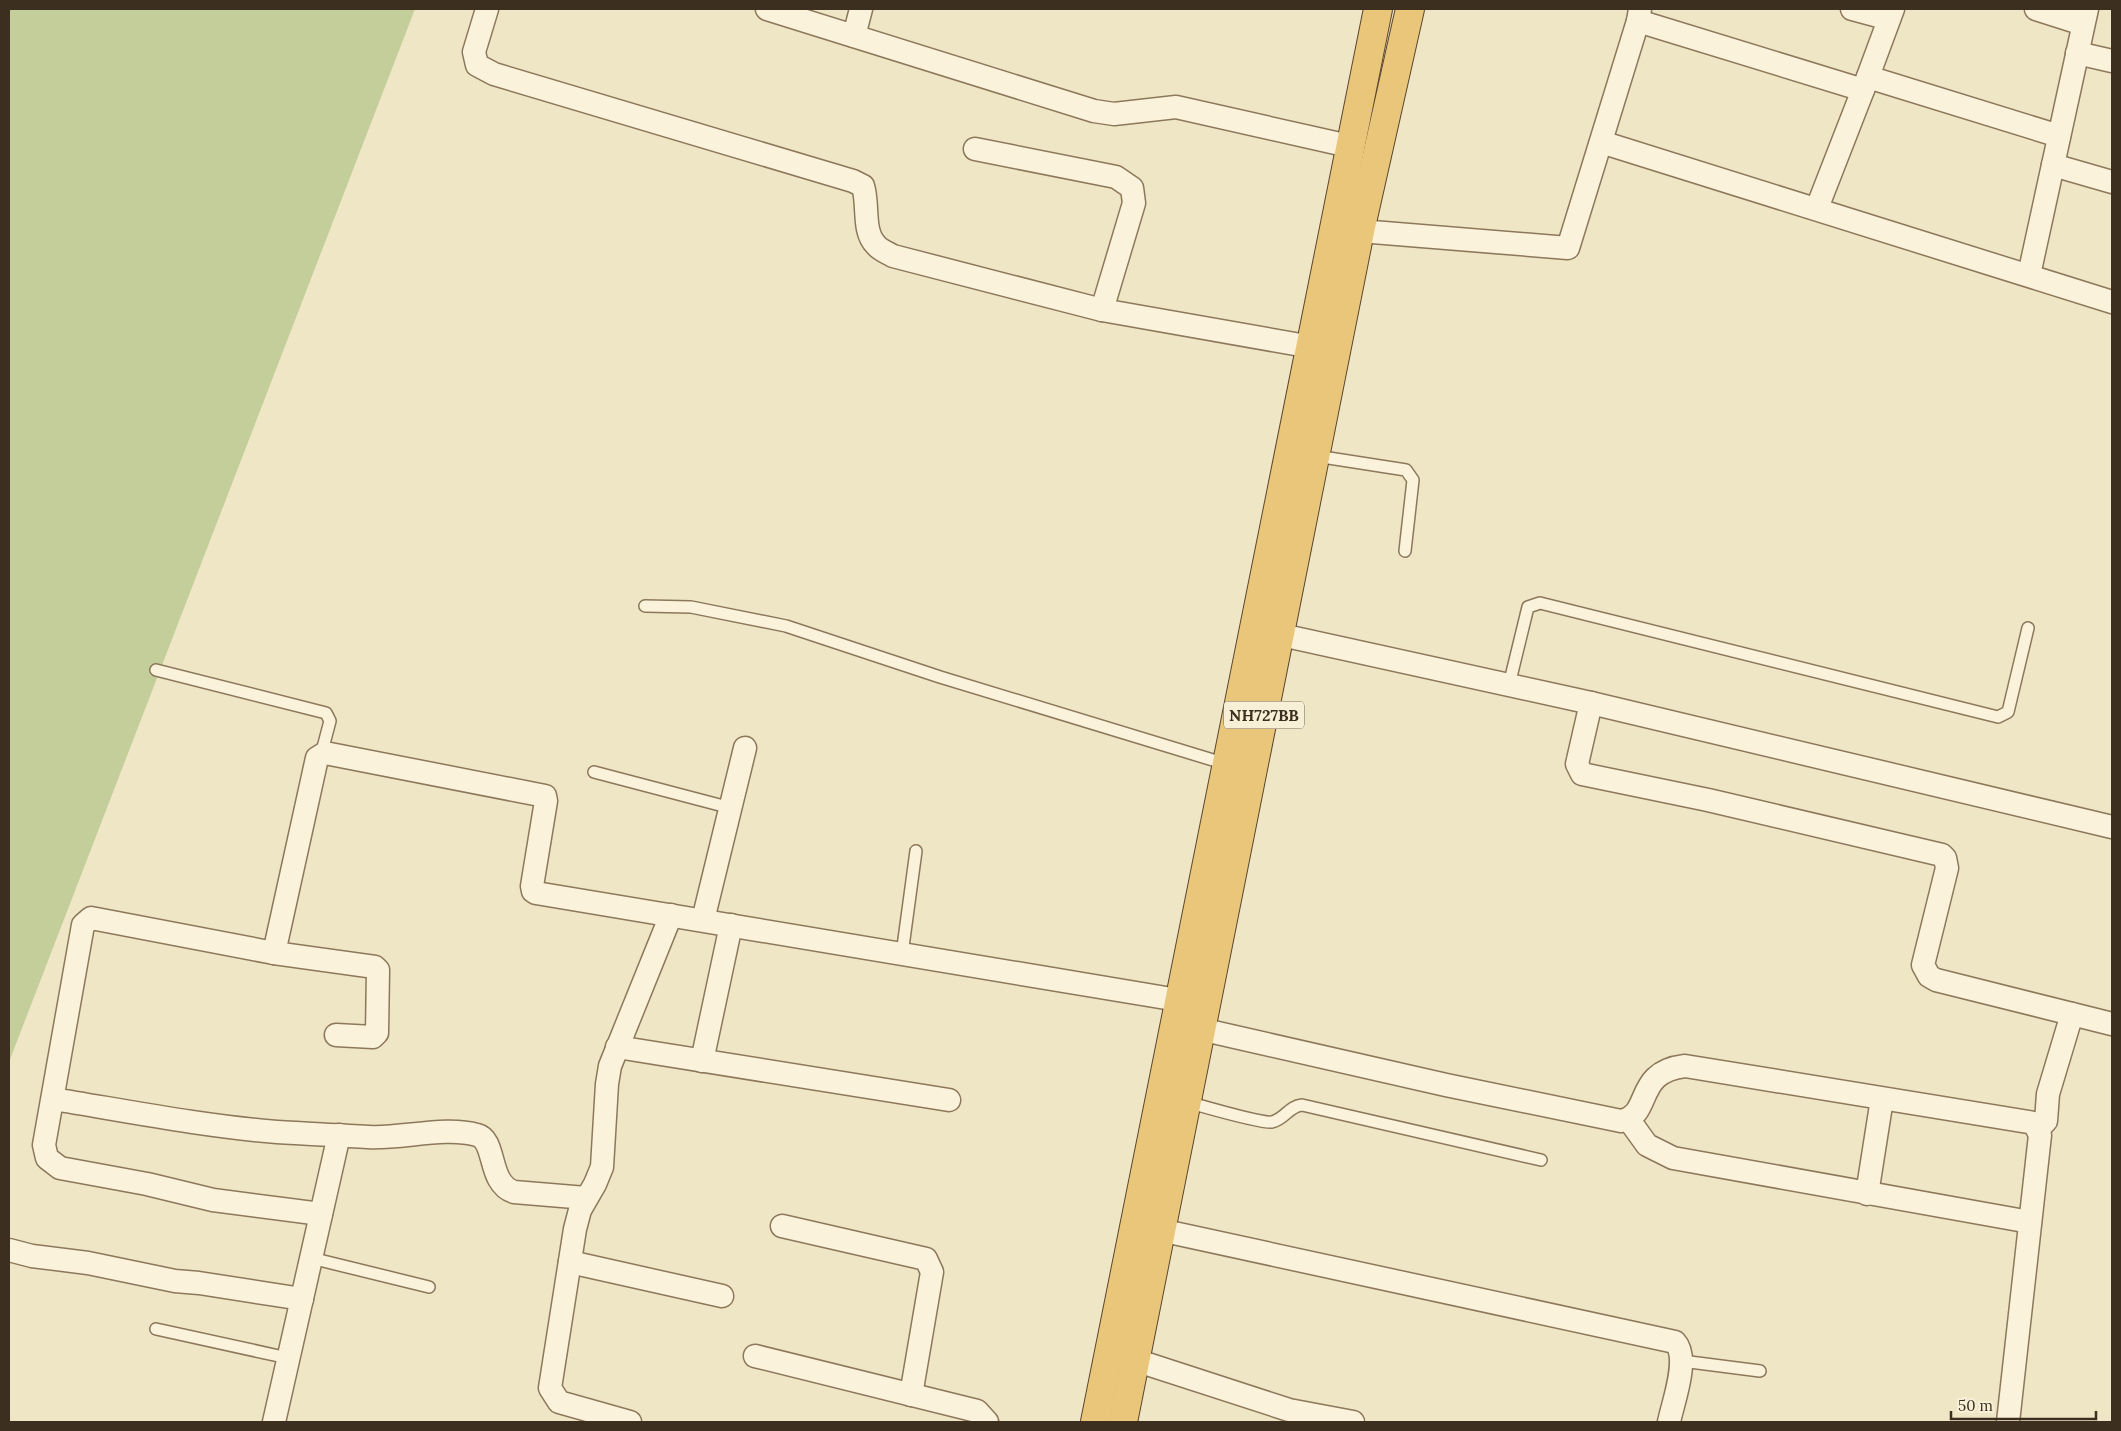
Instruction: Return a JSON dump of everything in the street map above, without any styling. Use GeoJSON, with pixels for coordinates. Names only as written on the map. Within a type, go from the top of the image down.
{"type":"FeatureCollection","features":[{"type":"Feature","properties":{"kind":"highway","name":"NH727BB"},"geometry":{"type":"LineString","coordinates":[[1122,1422],[1200,1029],[1267,632],[1312,347],[1349,146],[1378,9]]}},
{"type":"Feature","properties":{"kind":"highway","name":"NH727BB"},"geometry":{"type":"LineString","coordinates":[[1095,1422],[1226,764],[1267,632],[1316,456],[1360,231],[1410,9]]}},
{"type":"Feature","properties":{"kind":"street"},"geometry":{"type":"LineString","coordinates":[[487,9],[474,52],[477,65],[494,74],[864,186],[868,200],[867,231],[876,245],[893,256],[1102,310],[1312,347]]}},
{"type":"Feature","properties":{"kind":"street"},"geometry":{"type":"LineString","coordinates":[[767,9],[1094,111],[1114,114],[1176,107],[1349,146]]}},
{"type":"Feature","properties":{"kind":"street"},"geometry":{"type":"LineString","coordinates":[[854,36],[861,9]]}},
{"type":"Feature","properties":{"kind":"street"},"geometry":{"type":"LineString","coordinates":[[1817,208],[1866,84],[1891,14],[1852,9]]}},
{"type":"Feature","properties":{"kind":"street"},"geometry":{"type":"LineString","coordinates":[[2029,275],[2085,17],[2036,9]]}},
{"type":"Feature","properties":{"kind":"street"},"geometry":{"type":"LineString","coordinates":[[1360,231],[1568,248],[1639,15],[1866,84],[2059,136]]}},
{"type":"Feature","properties":{"kind":"street"},"geometry":{"type":"LineString","coordinates":[[2077,53],[2112,61]]}},
{"type":"Feature","properties":{"kind":"street"},"geometry":{"type":"LineString","coordinates":[[1601,142],[1817,208],[2112,302]]}},
{"type":"Feature","properties":{"kind":"street"},"geometry":{"type":"LineString","coordinates":[[974,149],[1116,177],[1132,188],[1134,203],[1102,310]]}},
{"type":"Feature","properties":{"kind":"street"},"geometry":{"type":"LineString","coordinates":[[2053,165],[2112,182]]}},
{"type":"Feature","properties":{"kind":"street"},"geometry":{"type":"LineString","coordinates":[[1267,632],[1591,703],[2112,828]]}},
{"type":"Feature","properties":{"kind":"street"},"geometry":{"type":"LineString","coordinates":[[1591,703],[1577,764],[1582,774],[1708,800],[1942,855],[1945,858],[1947,868],[1923,965],[1925,971],[1936,980],[2112,1024]]}},
{"type":"Feature","properties":{"kind":"street"},"geometry":{"type":"LineString","coordinates":[[703,920],[745,748]]}},
{"type":"Feature","properties":{"kind":"street"},"geometry":{"type":"LineString","coordinates":[[274,952],[315,768],[321,755],[324,753],[540,793],[545,796],[546,801],[533,891],[1178,1000]]}},
{"type":"Feature","properties":{"kind":"street"},"geometry":{"type":"LineString","coordinates":[[626,1422],[559,1402],[552,1394],[550,1388],[575,1229],[586,1198],[602,1167],[606,1084],[617,1047],[671,915]]}},
{"type":"Feature","properties":{"kind":"street"},"geometry":{"type":"LineString","coordinates":[[321,1214],[213,1200],[148,1184],[60,1168],[47,1158],[44,1144],[82,925],[91,918],[274,952],[375,967],[378,970],[375,1036],[336,1035]]}},
{"type":"Feature","properties":{"kind":"street"},"geometry":{"type":"LineString","coordinates":[[702,1061],[731,925]]}},
{"type":"Feature","properties":{"kind":"street"},"geometry":{"type":"LineString","coordinates":[[2038,1128],[2046,1121],[2048,1094],[2061,1059],[2072,1014]]}},
{"type":"Feature","properties":{"kind":"street"},"geometry":{"type":"LineString","coordinates":[[1200,1029],[1446,1085],[1621,1121],[1629,1120],[1634,1116],[1651,1083],[1658,1074],[1669,1068],[1685,1066],[2034,1123],[2040,1135],[2008,1422]]}},
{"type":"Feature","properties":{"kind":"street"},"geometry":{"type":"LineString","coordinates":[[617,1047],[949,1100]]}},
{"type":"Feature","properties":{"kind":"street"},"geometry":{"type":"LineString","coordinates":[[53,1099],[276,1132],[379,1138],[429,1134],[480,1135],[486,1141],[498,1179],[505,1189],[514,1192],[586,1198]]}},
{"type":"Feature","properties":{"kind":"street"},"geometry":{"type":"LineString","coordinates":[[1868,1194],[1882,1099]]}},
{"type":"Feature","properties":{"kind":"street"},"geometry":{"type":"LineString","coordinates":[[1629,1120],[1647,1146],[1673,1158],[2030,1222]]}},
{"type":"Feature","properties":{"kind":"street"},"geometry":{"type":"LineString","coordinates":[[274,1422],[339,1135]]}},
{"type":"Feature","properties":{"kind":"street"},"geometry":{"type":"LineString","coordinates":[[782,1226],[926,1259],[932,1272],[911,1395]]}},
{"type":"Feature","properties":{"kind":"street"},"geometry":{"type":"LineString","coordinates":[[1160,1230],[1675,1342],[1680,1347],[1682,1361],[1669,1422]]}},
{"type":"Feature","properties":{"kind":"street"},"geometry":{"type":"LineString","coordinates":[[9,1250],[32,1256],[88,1263],[175,1281],[302,1299]]}},
{"type":"Feature","properties":{"kind":"street"},"geometry":{"type":"LineString","coordinates":[[570,1262],[722,1296]]}},
{"type":"Feature","properties":{"kind":"street"},"geometry":{"type":"LineString","coordinates":[[756,1356],[977,1411],[987,1422]]}},
{"type":"Feature","properties":{"kind":"street"},"geometry":{"type":"LineString","coordinates":[[1135,1360],[1288,1416],[1353,1422]]}},
{"type":"Feature","properties":{"kind":"lane"},"geometry":{"type":"LineString","coordinates":[[1316,456],[1406,470],[1411,474],[1413,480],[1406,551]]}},
{"type":"Feature","properties":{"kind":"lane"},"geometry":{"type":"LineString","coordinates":[[1509,685],[1528,607],[1532,604],[1540,603],[1998,717],[2008,712],[2028,628]]}},
{"type":"Feature","properties":{"kind":"lane"},"geometry":{"type":"LineString","coordinates":[[645,606],[691,607],[786,626],[940,677],[1226,764]]}},
{"type":"Feature","properties":{"kind":"lane"},"geometry":{"type":"LineString","coordinates":[[156,670],[326,713],[330,721],[321,755]]}},
{"type":"Feature","properties":{"kind":"lane"},"geometry":{"type":"LineString","coordinates":[[594,772],[731,808]]}},
{"type":"Feature","properties":{"kind":"lane"},"geometry":{"type":"LineString","coordinates":[[902,954],[916,851]]}},
{"type":"Feature","properties":{"kind":"lane"},"geometry":{"type":"LineString","coordinates":[[1186,1102],[1270,1123],[1283,1117],[1297,1105],[1302,1104],[1541,1160]]}},
{"type":"Feature","properties":{"kind":"lane"},"geometry":{"type":"LineString","coordinates":[[311,1258],[429,1287]]}},
{"type":"Feature","properties":{"kind":"lane"},"geometry":{"type":"LineString","coordinates":[[156,1329],[288,1358]]}},
{"type":"Feature","properties":{"kind":"lane"},"geometry":{"type":"LineString","coordinates":[[1682,1361],[1760,1371]]}},
{"type":"Feature","properties":{"kind":"green space"},"geometry":{"type":"Polygon","coordinates":[[[9,9],[415,9],[9,1062],[9,9]]]}}]}
